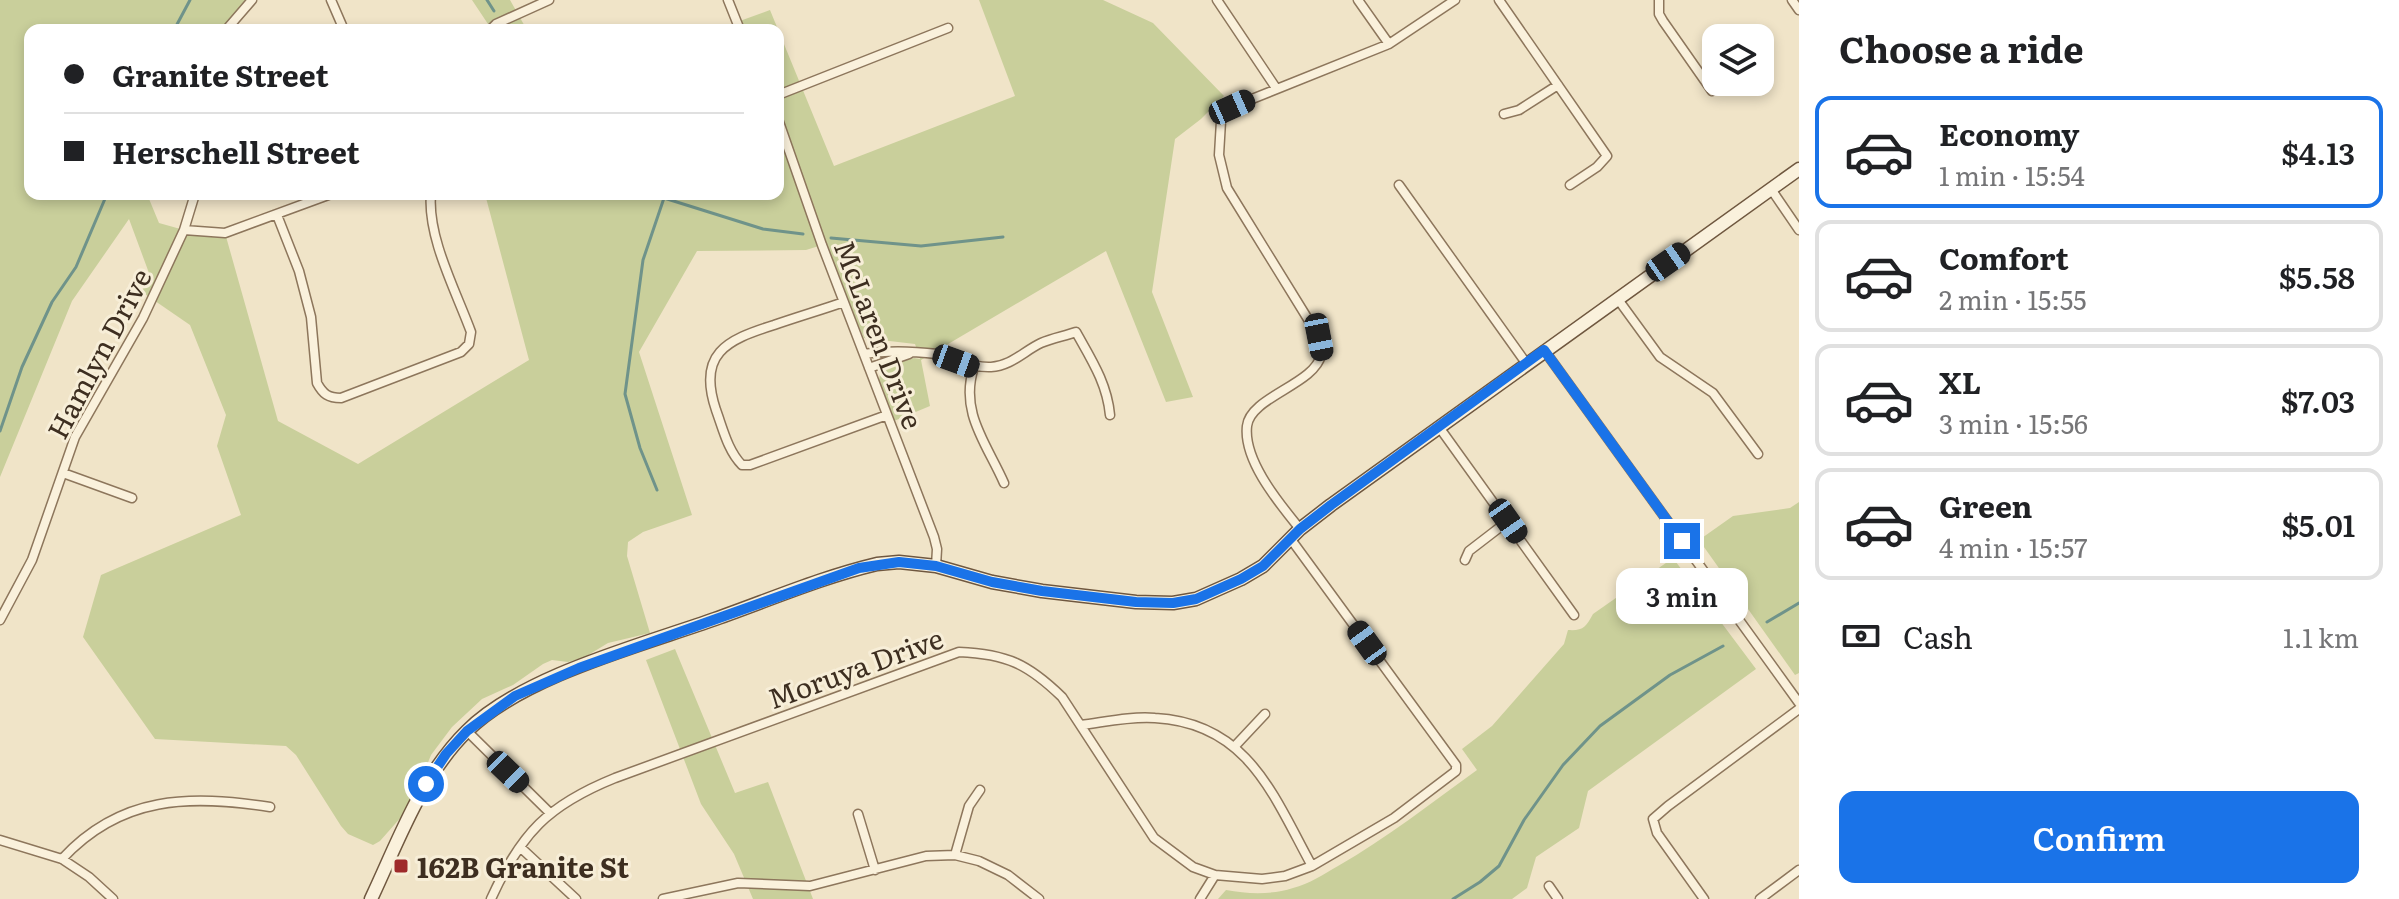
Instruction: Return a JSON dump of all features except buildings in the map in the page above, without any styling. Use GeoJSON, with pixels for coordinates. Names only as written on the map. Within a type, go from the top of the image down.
{"type":"FeatureCollection","features":[{"type":"Feature","properties":{"kind":"street"},"geometry":{"type":"LineString","coordinates":[[231,24],[252,0]]}},
{"type":"Feature","properties":{"kind":"street"},"geometry":{"type":"LineString","coordinates":[[331,0],[341,24]]}},
{"type":"Feature","properties":{"kind":"street"},"geometry":{"type":"LineString","coordinates":[[496,24],[549,0]]}},
{"type":"Feature","properties":{"kind":"street"},"geometry":{"type":"LineString","coordinates":[[728,0],[738,24]]}},
{"type":"Feature","properties":{"kind":"street"},"geometry":{"type":"LineString","coordinates":[[1217,0],[1276,88]]}},
{"type":"Feature","properties":{"kind":"street"},"geometry":{"type":"LineString","coordinates":[[1358,0],[1389,44]]}},
{"type":"Feature","properties":{"kind":"street"},"geometry":{"type":"LineString","coordinates":[[1295,534],[1289,515],[1261,473],[1248,440],[1247,424],[1255,410],[1316,365],[1322,354],[1319,337],[1227,188],[1219,155],[1221,121],[1232,107],[1389,44],[1455,0]]}},
{"type":"Feature","properties":{"kind":"street"},"geometry":{"type":"LineString","coordinates":[[1499,0],[1607,156],[1597,167],[1570,185]]}},
{"type":"Feature","properties":{"kind":"street"},"geometry":{"type":"LineString","coordinates":[[1659,0],[1659,14],[1702,77]]}},
{"type":"Feature","properties":{"kind":"street"},"geometry":{"type":"LineString","coordinates":[[1792,0],[1799,10]]}},
{"type":"Feature","properties":{"kind":"street"},"geometry":{"type":"LineString","coordinates":[[784,93],[948,28]]}},
{"type":"Feature","properties":{"kind":"street"},"geometry":{"type":"LineString","coordinates":[[1504,114],[1519,110],[1558,85]]}},
{"type":"Feature","properties":{"kind":"street","name":"McLaren Drive"},"geometry":{"type":"LineString","coordinates":[[784,136],[934,537],[936,566]]}},
{"type":"Feature","properties":{"kind":"street"},"geometry":{"type":"LineString","coordinates":[[371,899],[426,784],[446,754],[498,705],[533,687],[579,668],[877,564],[899,562],[936,566],[992,582],[1042,591],[1136,602],[1173,603],[1196,599],[1263,566],[1312,520],[1799,169]]}},
{"type":"Feature","properties":{"kind":"street"},"geometry":{"type":"LineString","coordinates":[[1399,185],[1526,363]]}},
{"type":"Feature","properties":{"kind":"street"},"geometry":{"type":"LineString","coordinates":[[1771,189],[1799,230]]}},
{"type":"Feature","properties":{"kind":"street","name":"Hamlyn Drive"},"geometry":{"type":"LineString","coordinates":[[0,620],[32,560],[75,437],[143,318],[184,230],[193,200]]}},
{"type":"Feature","properties":{"kind":"street"},"geometry":{"type":"LineString","coordinates":[[184,230],[225,233],[316,200]]}},
{"type":"Feature","properties":{"kind":"street"},"geometry":{"type":"LineString","coordinates":[[277,215],[299,271],[311,317],[317,383],[322,393],[341,398],[461,352],[469,344],[471,332],[435,237],[431,200]]}},
{"type":"Feature","properties":{"kind":"street"},"geometry":{"type":"LineString","coordinates":[[1617,298],[1660,357],[1713,393],[1758,454]]}},
{"type":"Feature","properties":{"kind":"street"},"geometry":{"type":"LineString","coordinates":[[844,302],[741,336],[721,350],[710,373],[709,388],[730,449],[742,465],[750,465],[887,415]]}},
{"type":"Feature","properties":{"kind":"street"},"geometry":{"type":"LineString","coordinates":[[864,354],[890,349],[910,354],[939,354],[974,367],[996,367],[1041,343],[1076,332],[1102,378],[1109,397],[1110,415]]}},
{"type":"Feature","properties":{"kind":"street"},"geometry":{"type":"LineString","coordinates":[[1544,350],[1797,698]]}},
{"type":"Feature","properties":{"kind":"street"},"geometry":{"type":"LineString","coordinates":[[869,368],[910,354]]}},
{"type":"Feature","properties":{"kind":"street"},"geometry":{"type":"LineString","coordinates":[[974,367],[969,382],[969,406],[978,435],[1004,483]]}},
{"type":"Feature","properties":{"kind":"street"},"geometry":{"type":"LineString","coordinates":[[1439,427],[1574,615]]}},
{"type":"Feature","properties":{"kind":"street"},"geometry":{"type":"LineString","coordinates":[[63,473],[132,498]]}},
{"type":"Feature","properties":{"kind":"street"},"geometry":{"type":"LineString","coordinates":[[1289,515],[1312,520]]}},
{"type":"Feature","properties":{"kind":"street"},"geometry":{"type":"LineString","coordinates":[[1465,560],[1469,551],[1508,521]]}},
{"type":"Feature","properties":{"kind":"street","name":"Moruya Drive"},"geometry":{"type":"LineString","coordinates":[[491,899],[511,858],[520,847],[550,813],[585,790],[959,652],[985,653],[1023,665],[1062,697],[1154,838],[1193,867],[1215,875],[1262,879],[1285,876],[1312,866],[1394,818],[1456,771],[1456,765],[1295,534]]}},
{"type":"Feature","properties":{"kind":"street"},"geometry":{"type":"LineString","coordinates":[[1704,899],[1657,833],[1653,819],[1799,709]]}},
{"type":"Feature","properties":{"kind":"street"},"geometry":{"type":"LineString","coordinates":[[1235,746],[1265,714]]}},
{"type":"Feature","properties":{"kind":"street"},"geometry":{"type":"LineString","coordinates":[[1081,725],[1152,717],[1170,719],[1196,725],[1235,746],[1253,764],[1266,784],[1312,866]]}},
{"type":"Feature","properties":{"kind":"street"},"geometry":{"type":"LineString","coordinates":[[467,731],[550,813]]}},
{"type":"Feature","properties":{"kind":"street"},"geometry":{"type":"LineString","coordinates":[[955,855],[969,806],[980,790]]}},
{"type":"Feature","properties":{"kind":"street"},"geometry":{"type":"LineString","coordinates":[[62,859],[81,839],[106,821],[146,806],[192,800],[270,807]]}},
{"type":"Feature","properties":{"kind":"street"},"geometry":{"type":"LineString","coordinates":[[858,814],[875,870]]}},
{"type":"Feature","properties":{"kind":"street"},"geometry":{"type":"LineString","coordinates":[[0,840],[62,859],[89,877],[113,899]]}},
{"type":"Feature","properties":{"kind":"street"},"geometry":{"type":"LineString","coordinates":[[520,847],[576,899]]}},
{"type":"Feature","properties":{"kind":"street"},"geometry":{"type":"LineString","coordinates":[[663,899],[738,883],[810,886],[926,856],[955,855],[979,861],[1008,875],[1039,899]]}},
{"type":"Feature","properties":{"kind":"street"},"geometry":{"type":"LineString","coordinates":[[1760,899],[1799,870]]}},
{"type":"Feature","properties":{"kind":"street"},"geometry":{"type":"LineString","coordinates":[[1200,899],[1215,875]]}},
{"type":"Feature","properties":{"kind":"street"},"geometry":{"type":"LineString","coordinates":[[1549,886],[1558,899]]}},
{"type":"Feature","properties":{"kind":"green space"},"geometry":{"type":"Polygon","coordinates":[[[0,0],[252,0],[231,24],[24,24],[24,200],[149,200],[159,223],[184,230],[225,233],[278,421],[358,464],[529,360],[487,200],[784,200],[784,44],[834,166],[1015,96],[979,0],[1103,0],[1153,23],[1224,96],[1175,139],[1152,292],[1193,397],[1166,402],[1106,251],[921,360],[930,406],[894,421],[879,380],[881,368],[920,359],[915,344],[864,338],[822,245],[806,250],[697,251],[639,352],[692,515],[643,532],[628,542],[627,556],[650,633],[608,643],[585,657],[568,662],[552,660],[513,685],[482,699],[452,727],[431,755],[410,807],[373,845],[348,834],[296,755],[286,746],[155,739],[83,637],[101,575],[241,515],[217,446],[226,415],[190,325],[142,292],[149,273],[129,219],[72,301],[0,477],[0,0]]]}},
{"type":"Feature","properties":{"kind":"green space"},"geometry":{"type":"Polygon","coordinates":[[[472,0],[510,0],[524,24],[488,24],[472,0]]]}},
{"type":"Feature","properties":{"kind":"green space"},"geometry":{"type":"Polygon","coordinates":[[[770,10],[776,24],[738,24],[737,22],[770,10]]]}},
{"type":"Feature","properties":{"kind":"green space"},"geometry":{"type":"Polygon","coordinates":[[[1799,502],[1799,673],[1795,675],[1699,540],[1733,516],[1790,508],[1799,502]]]}},
{"type":"Feature","properties":{"kind":"green space"},"geometry":{"type":"Polygon","coordinates":[[[1673,558],[1756,669],[1588,791],[1579,828],[1536,857],[1527,888],[1512,899],[1218,899],[1226,890],[1268,893],[1311,881],[1374,844],[1477,770],[1462,749],[1492,726],[1564,644],[1568,630],[1584,627],[1593,614],[1673,558]]]}},
{"type":"Feature","properties":{"kind":"green space"},"geometry":{"type":"Polygon","coordinates":[[[675,649],[735,793],[768,782],[813,899],[753,899],[734,854],[701,804],[646,660],[675,649]]]}},
{"type":"Feature","properties":{"kind":"waterway"},"geometry":{"type":"LineString","coordinates":[[177,24],[190,0]]}},
{"type":"Feature","properties":{"kind":"waterway"},"geometry":{"type":"LineString","coordinates":[[487,0],[494,11]]}},
{"type":"Feature","properties":{"kind":"waterway"},"geometry":{"type":"LineString","coordinates":[[0,431],[22,367],[52,302],[76,267],[104,200]]}},
{"type":"Feature","properties":{"kind":"waterway"},"geometry":{"type":"LineString","coordinates":[[657,490],[640,448],[625,394],[643,260],[663,200]]}},
{"type":"Feature","properties":{"kind":"waterway"},"geometry":{"type":"LineString","coordinates":[[670,200],[763,229],[803,234]]}},
{"type":"Feature","properties":{"kind":"waterway"},"geometry":{"type":"LineString","coordinates":[[831,238],[921,246],[1003,237]]}},
{"type":"Feature","properties":{"kind":"waterway"},"geometry":{"type":"LineString","coordinates":[[1767,622],[1799,603]]}},
{"type":"Feature","properties":{"kind":"waterway"},"geometry":{"type":"LineString","coordinates":[[1453,899],[1499,866],[1524,820],[1563,765],[1600,726],[1670,675],[1723,646]]}},
{"type":"Feature","properties":{"kind":"place","name":"162B Granite St"},"geometry":{"type":"Point","coordinates":[401,866]}},
{"type":"Feature","properties":{"kind":"route"},"geometry":{"type":"LineString","coordinates":[[426,784],[446,754],[483,716],[533,687],[859,568],[899,562],[936,566],[992,582],[1136,602],[1173,603],[1218,591],[1263,566],[1300,529],[1331,505],[1544,350],[1682,541]]}}]}
